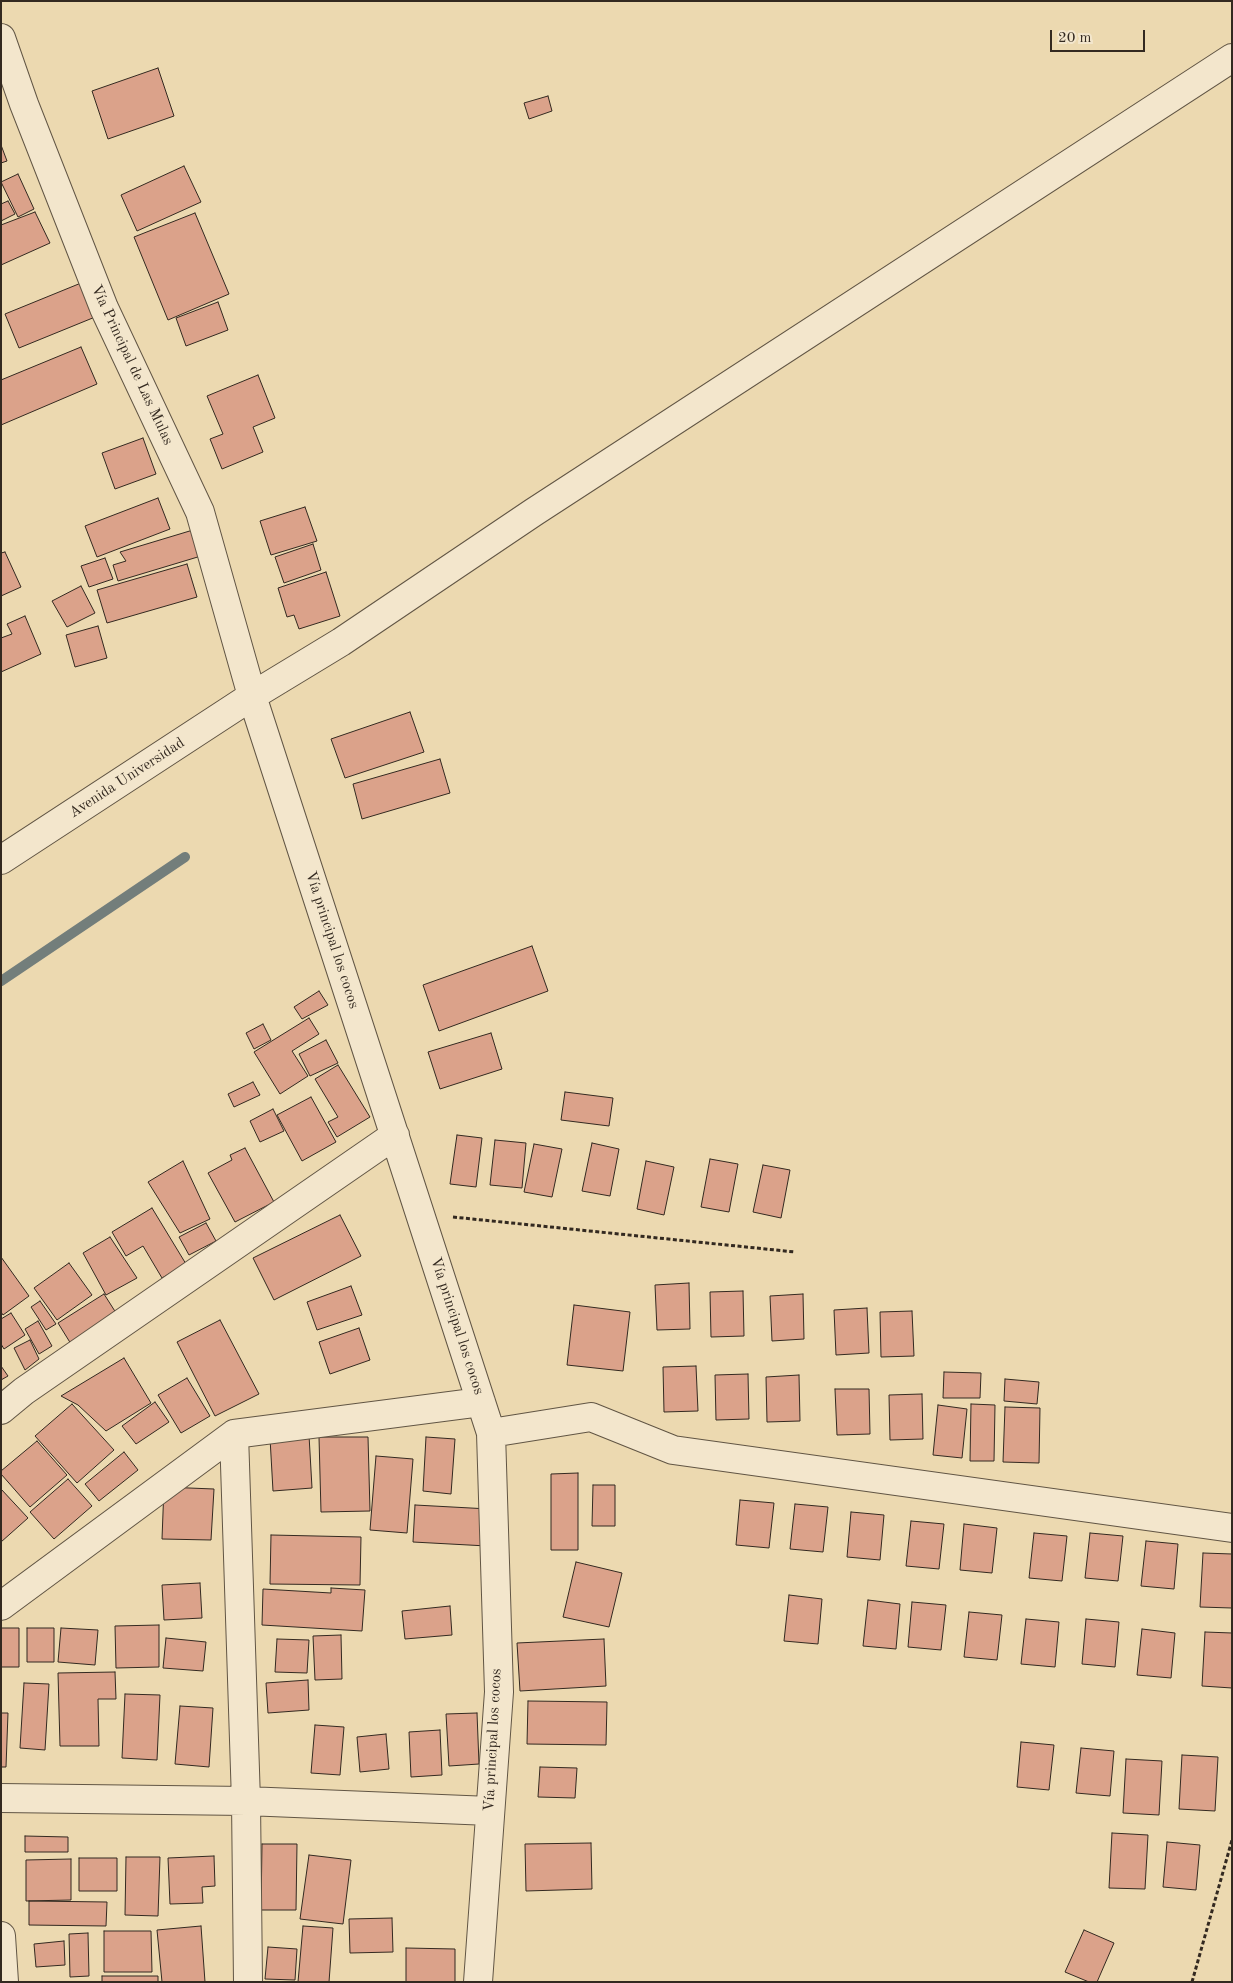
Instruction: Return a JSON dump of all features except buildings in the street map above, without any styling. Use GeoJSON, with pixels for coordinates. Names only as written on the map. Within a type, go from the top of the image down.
{"type":"FeatureCollection","features":[{"type":"Feature","properties":{"kind":"street","name":"Vía Principal de Las Mulas"},"geometry":{"type":"LineString","coordinates":[[1,38],[24,104],[104,308],[200,512],[252,696]]}},
{"type":"Feature","properties":{"kind":"street","name":"Avenida Universidad"},"geometry":{"type":"LineString","coordinates":[[1,860],[252,696],[341,642],[534,512],[1232,58]]}},
{"type":"Feature","properties":{"kind":"street","name":"Vía principal los cocos"},"geometry":{"type":"LineString","coordinates":[[252,696],[491,1433],[499,1692],[478,1982]]}},
{"type":"Feature","properties":{"kind":"street"},"geometry":{"type":"LineString","coordinates":[[1,1410],[24,1391],[395,1135]]}},
{"type":"Feature","properties":{"kind":"street"},"geometry":{"type":"LineString","coordinates":[[1,1606],[234,1434],[481,1402]]}},
{"type":"Feature","properties":{"kind":"street"},"geometry":{"type":"LineString","coordinates":[[491,1433],[590,1417],[673,1450],[1232,1528]]}},
{"type":"Feature","properties":{"kind":"street"},"geometry":{"type":"LineString","coordinates":[[234,1434],[246,1801],[248,1982]]}},
{"type":"Feature","properties":{"kind":"street"},"geometry":{"type":"LineString","coordinates":[[1,1798],[246,1801],[490,1811]]}},
{"type":"Feature","properties":{"kind":"street"},"geometry":{"type":"LineString","coordinates":[[1,1936],[4,1982]]}},
{"type":"Feature","properties":{"kind":"path"},"geometry":{"type":"LineString","coordinates":[[420,1213],[795,1252]]}},
{"type":"Feature","properties":{"kind":"path"},"geometry":{"type":"LineString","coordinates":[[1192,1982],[1232,1840]]}},
{"type":"Feature","properties":{"kind":"waterway"},"geometry":{"type":"LineString","coordinates":[[1,981],[185,857]]}}]}
